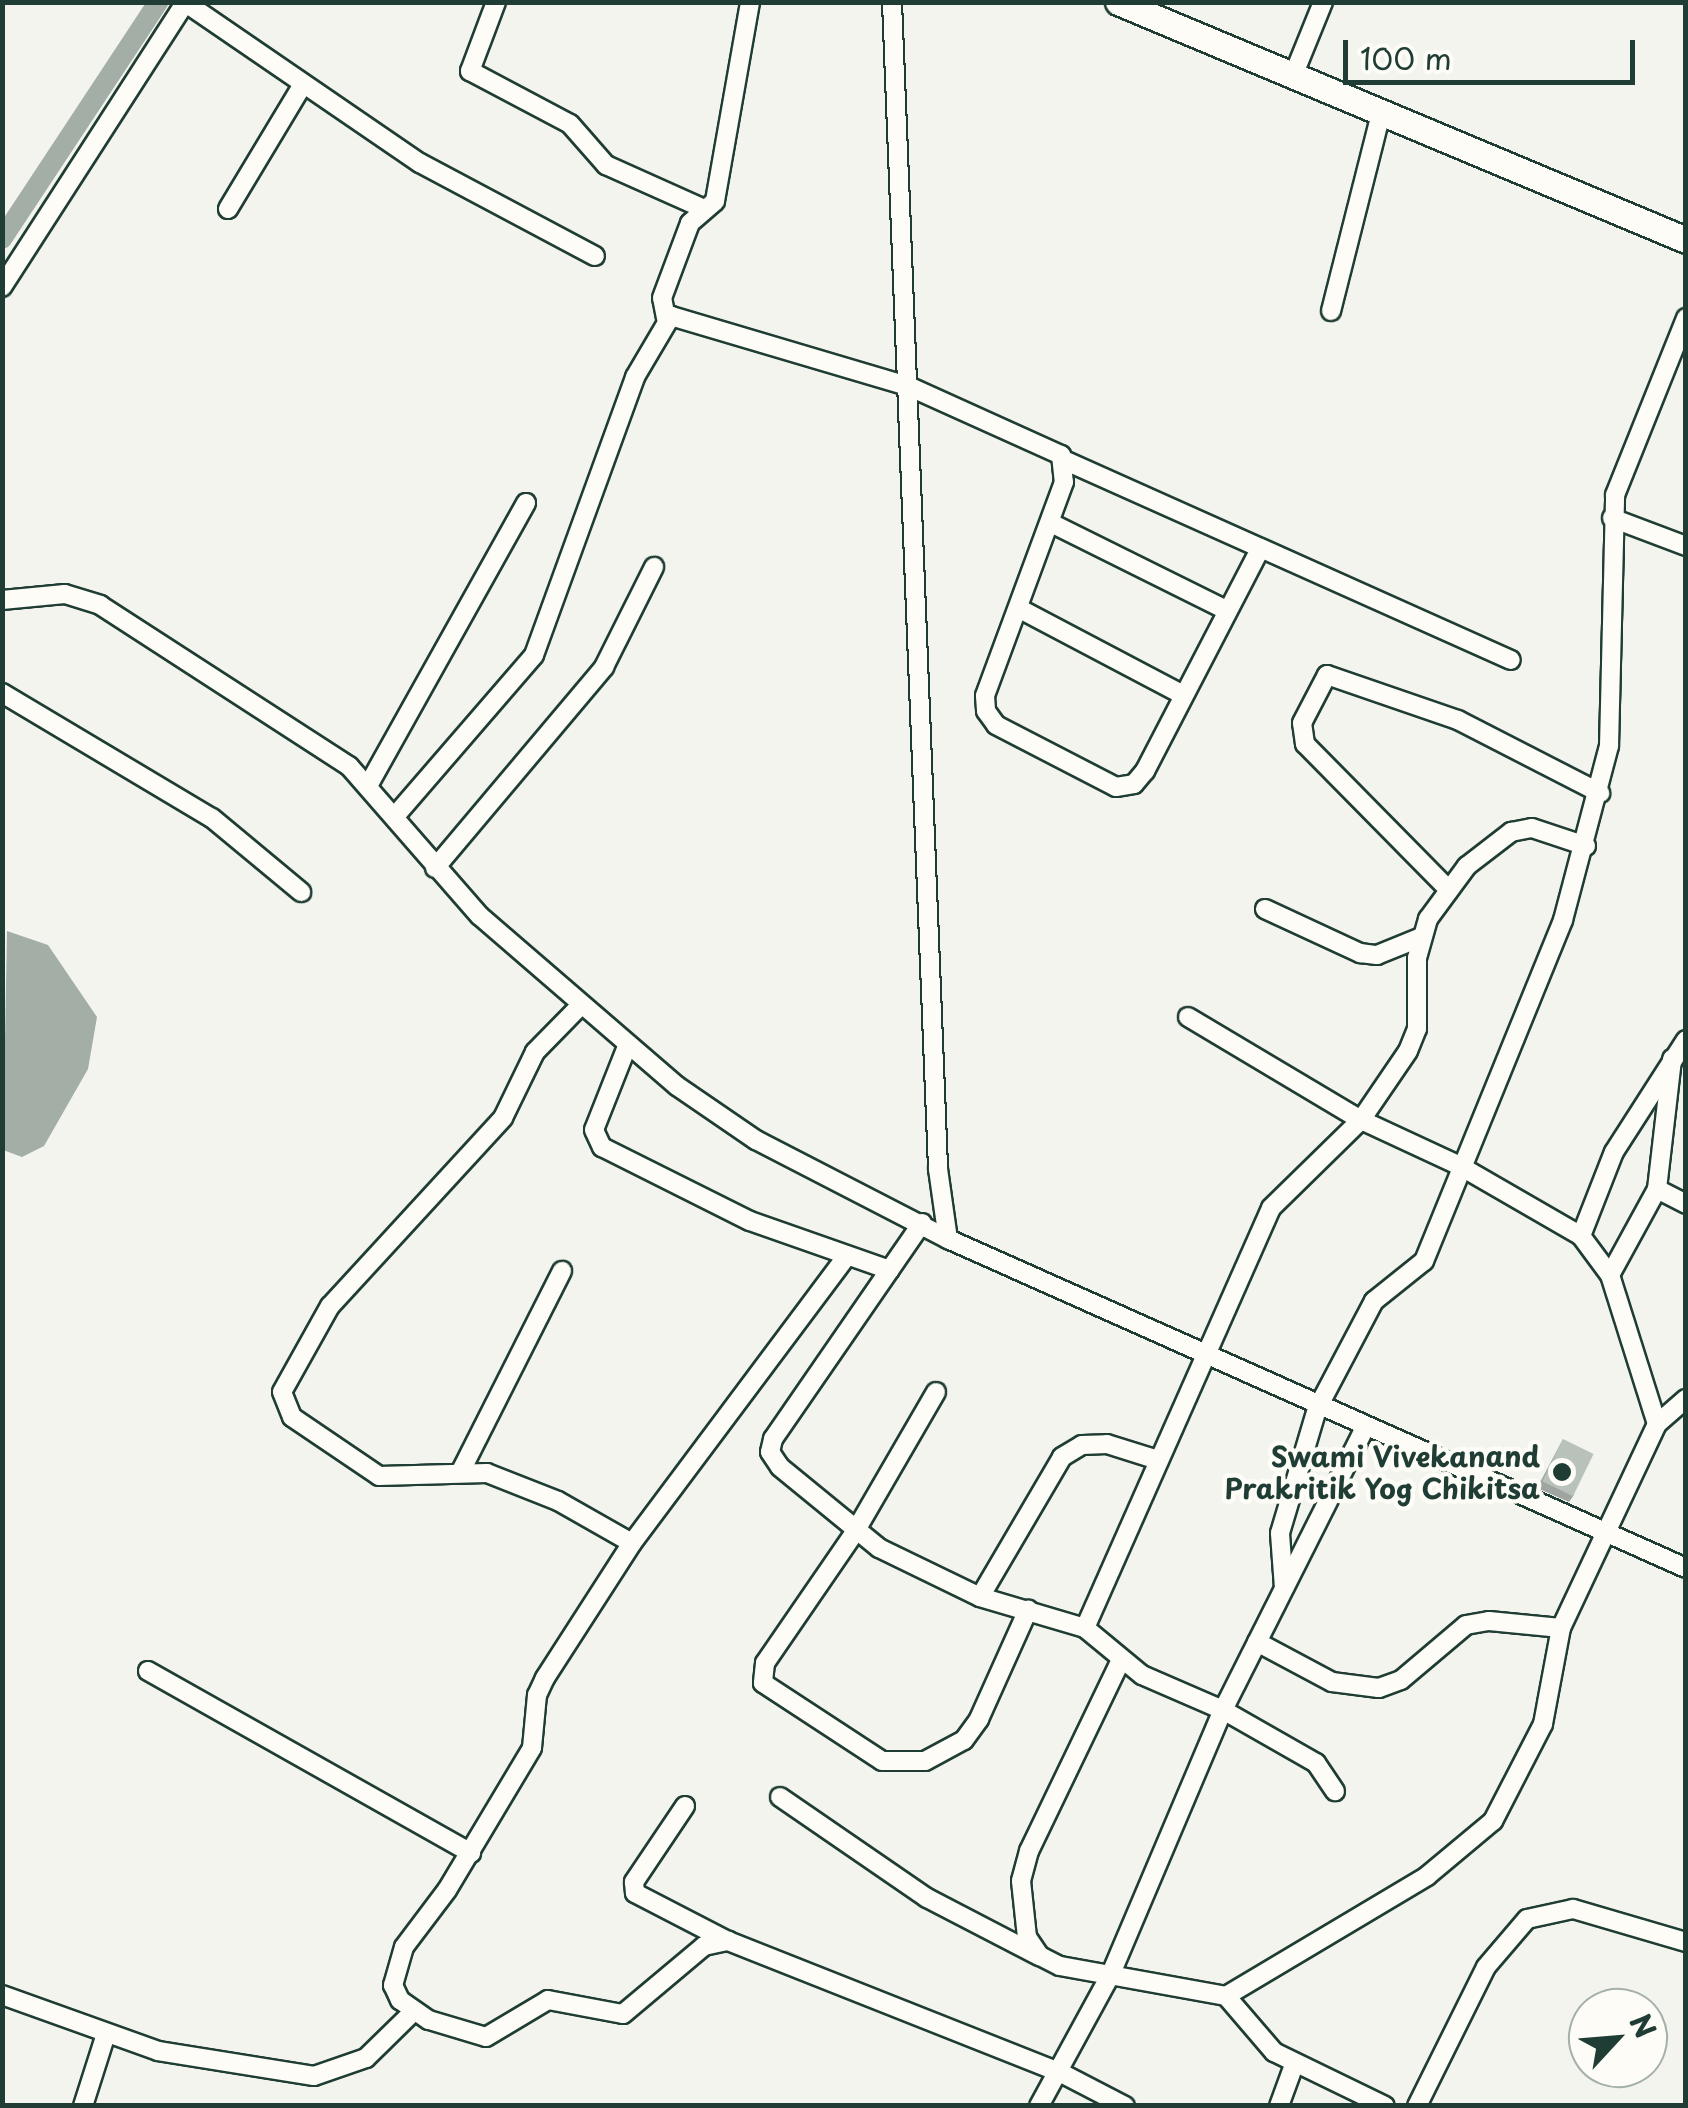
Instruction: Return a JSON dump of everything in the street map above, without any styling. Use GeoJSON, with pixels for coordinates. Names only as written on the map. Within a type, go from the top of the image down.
{"type":"FeatureCollection","features":[{"type":"Feature","properties":{"kind":"main road"},"geometry":{"type":"LineString","coordinates":[[1118,2],[1686,240]]}},
{"type":"Feature","properties":{"kind":"street"},"geometry":{"type":"LineString","coordinates":[[496,2],[470,71],[570,124],[606,165],[702,208]]}},
{"type":"Feature","properties":{"kind":"street"},"geometry":{"type":"LineString","coordinates":[[396,815],[534,655],[635,377],[666,318],[662,298],[702,208],[714,201],[750,2]]}},
{"type":"Feature","properties":{"kind":"street"},"geometry":{"type":"LineString","coordinates":[[892,2],[938,1170],[948,1239]]}},
{"type":"Feature","properties":{"kind":"street"},"geometry":{"type":"LineString","coordinates":[[1293,76],[1323,2]]}},
{"type":"Feature","properties":{"kind":"street"},"geometry":{"type":"LineString","coordinates":[[2,287],[186,3],[302,86],[486,201],[596,256]]}},
{"type":"Feature","properties":{"kind":"street"},"geometry":{"type":"LineString","coordinates":[[228,208],[302,86]]}},
{"type":"Feature","properties":{"kind":"street"},"geometry":{"type":"LineString","coordinates":[[1331,311],[1382,114]]}},
{"type":"Feature","properties":{"kind":"street"},"geometry":{"type":"LineString","coordinates":[[666,318],[908,386],[1052,448],[1066,461],[1510,660]]}},
{"type":"Feature","properties":{"kind":"street"},"geometry":{"type":"LineString","coordinates":[[1284,1588],[1280,1533],[1317,1409],[1374,1301],[1424,1260],[1563,920],[1586,846],[1609,746],[1612,518],[1620,482],[1686,318]]}},
{"type":"Feature","properties":{"kind":"street"},"geometry":{"type":"LineString","coordinates":[[1066,461],[1051,523],[985,696],[986,711],[1013,734],[1116,787],[1134,784],[1183,695],[1224,608],[1260,549]]}},
{"type":"Feature","properties":{"kind":"street"},"geometry":{"type":"LineString","coordinates":[[369,784],[526,503]]}},
{"type":"Feature","properties":{"kind":"street"},"geometry":{"type":"LineString","coordinates":[[1612,518],[1686,546]]}},
{"type":"Feature","properties":{"kind":"street"},"geometry":{"type":"LineString","coordinates":[[1051,523],[1224,608]]}},
{"type":"Feature","properties":{"kind":"street"},"geometry":{"type":"LineString","coordinates":[[436,868],[604,666],[654,567]]}},
{"type":"Feature","properties":{"kind":"street"},"geometry":{"type":"LineString","coordinates":[[2,600],[66,594],[100,605],[369,784],[436,868],[581,1005],[756,1140],[948,1239],[1317,1409],[1608,1530],[1686,1568]]}},
{"type":"Feature","properties":{"kind":"street"},"geometry":{"type":"LineString","coordinates":[[1020,609],[1183,695]]}},
{"type":"Feature","properties":{"kind":"street"},"geometry":{"type":"LineString","coordinates":[[1450,890],[1305,744],[1302,723],[1319,680],[1338,676],[1433,710],[1600,793]]}},
{"type":"Feature","properties":{"kind":"street"},"geometry":{"type":"LineString","coordinates":[[2,693],[212,818],[301,892]]}},
{"type":"Feature","properties":{"kind":"street"},"geometry":{"type":"LineString","coordinates":[[1084,1628],[1271,1208],[1361,1120],[1417,1029],[1420,938],[1450,890],[1486,846],[1511,832],[1532,828],[1586,846]]}},
{"type":"Feature","properties":{"kind":"street"},"geometry":{"type":"LineString","coordinates":[[1265,909],[1360,953],[1377,954],[1420,938]]}},
{"type":"Feature","properties":{"kind":"street"},"geometry":{"type":"LineString","coordinates":[[581,1005],[536,1052],[504,1118],[330,1306],[282,1392],[292,1417],[379,1476],[462,1469],[558,1500],[632,1543]]}},
{"type":"Feature","properties":{"kind":"street"},"geometry":{"type":"LineString","coordinates":[[1188,1017],[1361,1120],[1460,1166],[1581,1236],[1610,1275],[1657,1424]]}},
{"type":"Feature","properties":{"kind":"street"},"geometry":{"type":"LineString","coordinates":[[1581,1236],[1609,1162],[1686,1040]]}},
{"type":"Feature","properties":{"kind":"street"},"geometry":{"type":"LineString","coordinates":[[628,1044],[594,1140],[750,1221],[890,1270]]}},
{"type":"Feature","properties":{"kind":"street"},"geometry":{"type":"LineString","coordinates":[[1610,1275],[1657,1189],[1672,1059]]}},
{"type":"Feature","properties":{"kind":"street"},"geometry":{"type":"LineString","coordinates":[[1657,1189],[1686,1204]]}},
{"type":"Feature","properties":{"kind":"street"},"geometry":{"type":"LineString","coordinates":[[922,1223],[770,1452],[856,1532],[980,1598],[1084,1628],[1120,1662],[1224,1710],[1316,1763],[1335,1791]]}},
{"type":"Feature","properties":{"kind":"street"},"geometry":{"type":"LineString","coordinates":[[728,1941],[704,1946],[623,2014],[548,2000],[474,2038],[414,2011],[392,1984],[394,1965],[470,1853],[536,1741],[536,1695],[545,1678],[632,1543],[846,1257]]}},
{"type":"Feature","properties":{"kind":"street"},"geometry":{"type":"LineString","coordinates":[[462,1469],[562,1271]]}},
{"type":"Feature","properties":{"kind":"street"},"geometry":{"type":"LineString","coordinates":[[936,1392],[856,1532],[761,1673],[772,1692],[882,1761],[926,1762],[964,1740],[1028,1610]]}},
{"type":"Feature","properties":{"kind":"street"},"geometry":{"type":"LineString","coordinates":[[1226,1996],[1427,1876],[1493,1821],[1542,1724],[1561,1628],[1657,1424],[1686,1400]]}},
{"type":"Feature","properties":{"kind":"street"},"geometry":{"type":"LineString","coordinates":[[1039,2106],[1061,2073],[1110,1976],[1224,1710],[1365,1428]]}},
{"type":"Feature","properties":{"kind":"street"},"geometry":{"type":"LineString","coordinates":[[980,1598],[1062,1457],[1082,1445],[1107,1444],[1158,1460]]}},
{"type":"Feature","properties":{"kind":"street"},"geometry":{"type":"LineString","coordinates":[[1257,1642],[1332,1682],[1379,1688],[1401,1680],[1466,1625],[1489,1621],[1561,1628]]}},
{"type":"Feature","properties":{"kind":"street"},"geometry":{"type":"LineString","coordinates":[[1040,1956],[1027,1938],[1021,1880],[1068,1762],[1120,1662]]}},
{"type":"Feature","properties":{"kind":"street"},"geometry":{"type":"LineString","coordinates":[[148,1671],[470,1853]]}},
{"type":"Feature","properties":{"kind":"street"},"geometry":{"type":"LineString","coordinates":[[780,1798],[927,1898],[1040,1956],[1110,1976],[1226,1996],[1294,2065],[1386,2106]]}},
{"type":"Feature","properties":{"kind":"street"},"geometry":{"type":"LineString","coordinates":[[685,1806],[634,1882],[635,1893],[728,1941],[1061,2073],[1125,2106]]}},
{"type":"Feature","properties":{"kind":"street"},"geometry":{"type":"LineString","coordinates":[[1417,2106],[1486,1967],[1527,1919],[1573,1909],[1686,1942]]}},
{"type":"Feature","properties":{"kind":"street"},"geometry":{"type":"LineString","coordinates":[[2,1995],[106,2034],[222,2064],[314,2076],[366,2058],[414,2011]]}},
{"type":"Feature","properties":{"kind":"street"},"geometry":{"type":"LineString","coordinates":[[82,2106],[106,2034]]}},
{"type":"Feature","properties":{"kind":"street"},"geometry":{"type":"LineString","coordinates":[[1279,2106],[1294,2065]]}},
{"type":"Feature","properties":{"kind":"shaded area"},"geometry":{"type":"Polygon","coordinates":[[[7,931],[48,945],[97,1017],[88,1069],[44,1146],[22,1157],[3,1150],[7,931]]]}},
{"type":"Feature","properties":{"kind":"building"},"geometry":{"type":"Polygon","coordinates":[[[1563,1439],[1594,1454],[1573,1496],[1542,1481],[1563,1439]]]}},
{"type":"Feature","properties":{"kind":"waterway"},"geometry":{"type":"LineString","coordinates":[[2,239],[158,2]]}},
{"type":"Feature","properties":{"kind":"place","name":"Swami Vivekanand Prakritik Yog Chikitsa"},"geometry":{"type":"Point","coordinates":[1562,1472]}}]}
